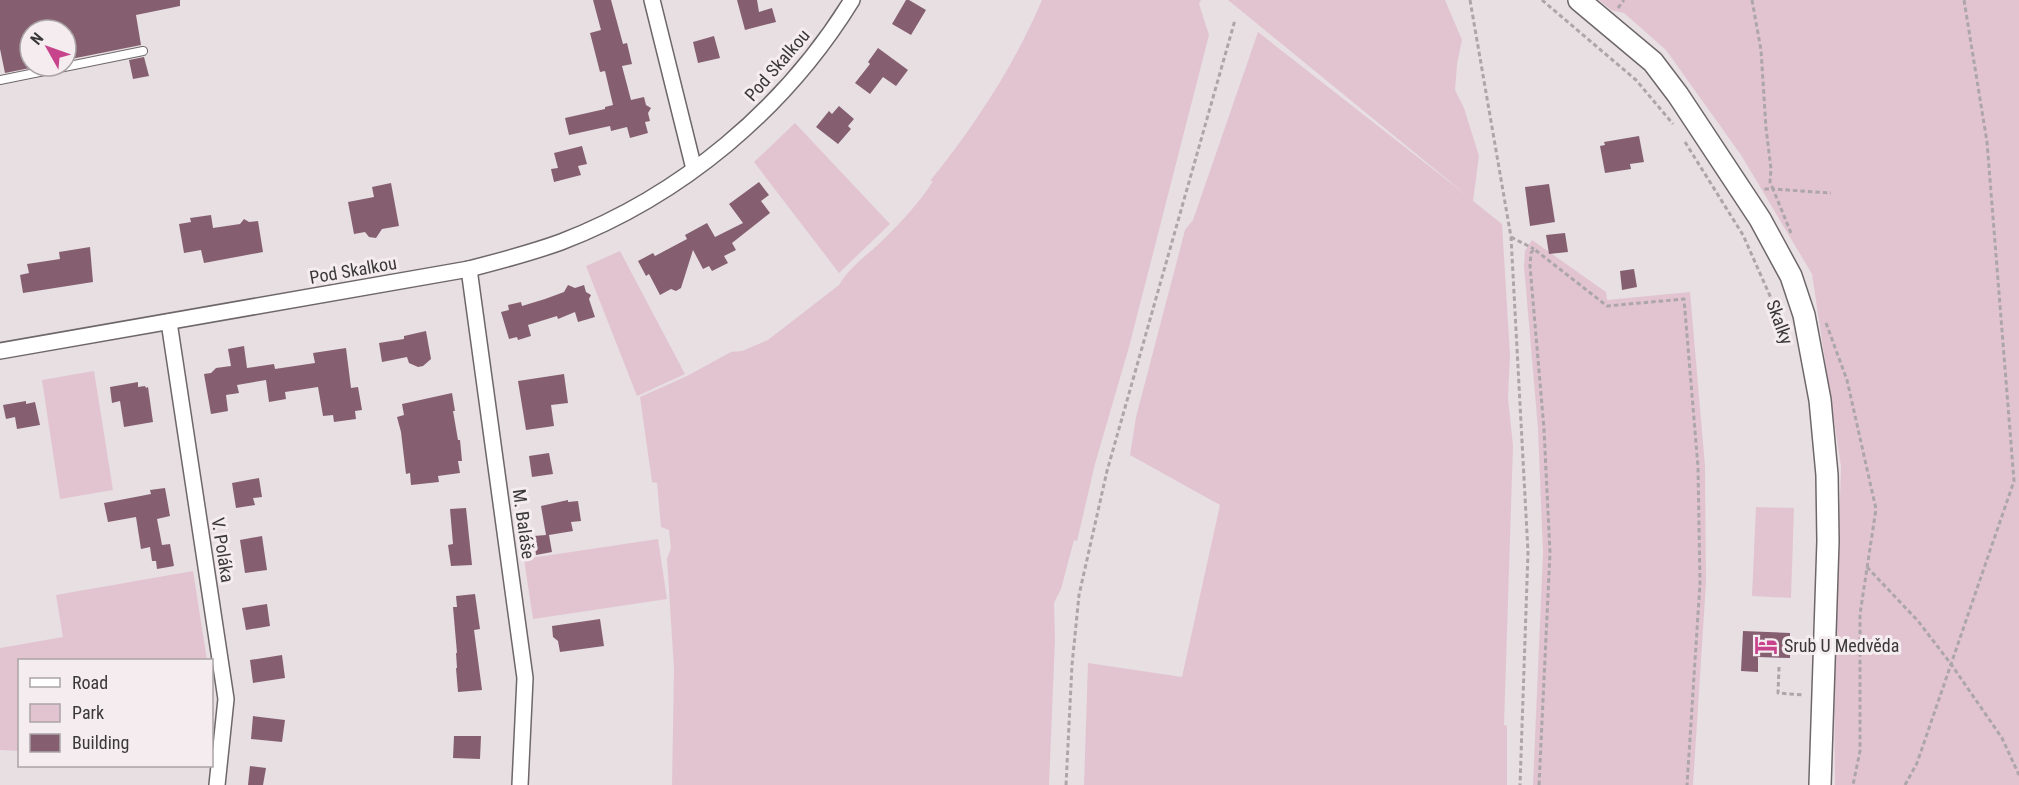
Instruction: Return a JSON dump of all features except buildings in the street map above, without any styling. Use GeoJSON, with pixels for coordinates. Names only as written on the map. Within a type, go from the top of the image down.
{"type":"FeatureCollection","features":[{"type":"Feature","properties":{"kind":"street"},"geometry":{"type":"LineString","coordinates":[[652,0],[694,169]]}},
{"type":"Feature","properties":{"kind":"street","name":"Pod Skalkou"},"geometry":{"type":"LineString","coordinates":[[0,351],[469,269],[539,250],[590,230],[642,203],[694,169],[754,121],[787,87],[825,40],[852,0]]}},
{"type":"Feature","properties":{"kind":"street","name":"Skalky"},"geometry":{"type":"LineString","coordinates":[[1579,0],[1653,62],[1678,95],[1760,219],[1791,276],[1804,315],[1820,400],[1827,475],[1828,541],[1820,785]]}},
{"type":"Feature","properties":{"kind":"street","name":"M. Baláše"},"geometry":{"type":"LineString","coordinates":[[469,269],[525,678],[520,785]]}},
{"type":"Feature","properties":{"kind":"street","name":"V. Poláka"},"geometry":{"type":"LineString","coordinates":[[169,322],[226,699],[217,785]]}},
{"type":"Feature","properties":{"kind":"lane"},"geometry":{"type":"LineString","coordinates":[[0,80],[143,51]]}},
{"type":"Feature","properties":{"kind":"path"},"geometry":{"type":"LineString","coordinates":[[1470,0],[1511,237],[1528,552],[1520,785]]}},
{"type":"Feature","properties":{"kind":"path"},"geometry":{"type":"LineString","coordinates":[[1542,0],[1636,80],[1674,125]]}},
{"type":"Feature","properties":{"kind":"path"},"geometry":{"type":"LineString","coordinates":[[1740,189],[1773,189],[1770,182],[1771,169],[1761,50],[1752,0]]}},
{"type":"Feature","properties":{"kind":"path"},"geometry":{"type":"LineString","coordinates":[[1905,785],[1917,763],[2014,481],[1987,142],[1964,0]]}},
{"type":"Feature","properties":{"kind":"path"},"geometry":{"type":"LineString","coordinates":[[1066,785],[1072,665],[1079,595],[1107,471],[1235,20]]}},
{"type":"Feature","properties":{"kind":"path","name":"Skalky"},"geometry":{"type":"LineString","coordinates":[[1680,135],[1743,235],[1785,327],[1788,339]]}},
{"type":"Feature","properties":{"kind":"path"},"geometry":{"type":"LineString","coordinates":[[1511,237],[1534,249],[1607,306],[1684,299],[1698,467],[1700,583],[1687,785]]}},
{"type":"Feature","properties":{"kind":"path"},"geometry":{"type":"LineString","coordinates":[[1534,249],[1531,253],[1530,266],[1544,429],[1550,553],[1539,785]]}},
{"type":"Feature","properties":{"kind":"path"},"geometry":{"type":"LineString","coordinates":[[1867,567],[1918,621],[1951,664],[2002,738],[2019,775]]}},
{"type":"Feature","properties":{"kind":"path"},"geometry":{"type":"LineString","coordinates":[[1779,667],[1778,693],[1809,696]]}},
{"type":"Feature","properties":{"kind":"green space"},"geometry":{"type":"Polygon","coordinates":[[[1042,0],[1201,0],[1199,4],[1209,35],[1129,347],[1095,464],[1077,541],[1074,540],[1061,589],[1054,603],[1055,639],[1049,785],[672,785],[674,669],[667,559],[671,548],[669,530],[661,527],[657,483],[652,482],[640,397],[687,376],[731,352],[742,351],[768,340],[839,285],[854,266],[917,204],[928,189],[933,181],[930,181],[978,117],[1006,72],[1042,0]]]}},
{"type":"Feature","properties":{"kind":"green space"},"geometry":{"type":"Polygon","coordinates":[[[1228,0],[1445,0],[1462,40],[1455,90],[1464,108],[1479,156],[1473,201],[1502,224],[1510,355],[1508,398],[1513,446],[1504,725],[1507,726],[1507,785],[1084,785],[1088,663],[1182,677],[1220,505],[1130,455],[1136,417],[1185,230],[1193,220],[1258,32],[1470,198],[1228,0]]]}},
{"type":"Feature","properties":{"kind":"green space"},"geometry":{"type":"Polygon","coordinates":[[[1599,0],[2019,0],[2019,785],[1835,785],[1834,689],[1841,467],[1812,274],[1741,155],[1666,50],[1624,13],[1611,10],[1599,0]]]}},
{"type":"Feature","properties":{"kind":"green space"},"geometry":{"type":"Polygon","coordinates":[[[795,123],[890,224],[839,273],[754,162],[795,123]]]}},
{"type":"Feature","properties":{"kind":"green space"},"geometry":{"type":"Polygon","coordinates":[[[1532,240],[1606,292],[1607,300],[1690,292],[1705,466],[1706,583],[1693,785],[1533,785],[1543,553],[1538,429],[1524,266],[1525,251],[1532,240]]]}},
{"type":"Feature","properties":{"kind":"green space"},"geometry":{"type":"Polygon","coordinates":[[[620,251],[685,374],[637,396],[586,266],[620,251]]]}},
{"type":"Feature","properties":{"kind":"green space"},"geometry":{"type":"Polygon","coordinates":[[[94,371],[113,490],[60,499],[42,380],[94,371]]]}},
{"type":"Feature","properties":{"kind":"green space"},"geometry":{"type":"Polygon","coordinates":[[[1756,507],[1794,508],[1791,598],[1752,596],[1756,507]]]}},
{"type":"Feature","properties":{"kind":"green space"},"geometry":{"type":"Polygon","coordinates":[[[658,539],[667,599],[533,619],[524,559],[658,539]]]}},
{"type":"Feature","properties":{"kind":"green space"},"geometry":{"type":"Polygon","coordinates":[[[193,571],[207,659],[18,659],[18,751],[0,750],[0,648],[63,637],[56,595],[193,571]]]}},
{"type":"Feature","properties":{"kind":"place","name":"Srub U Medvěda"},"geometry":{"type":"Point","coordinates":[1766,645]}}]}
